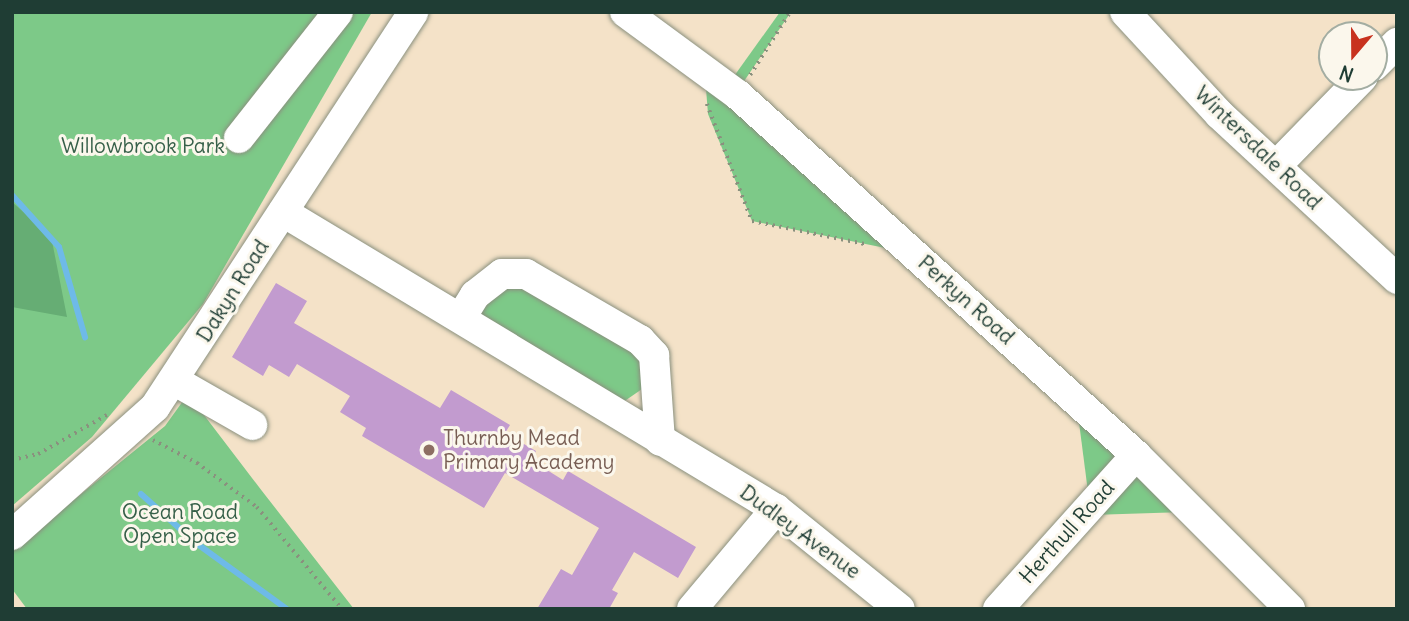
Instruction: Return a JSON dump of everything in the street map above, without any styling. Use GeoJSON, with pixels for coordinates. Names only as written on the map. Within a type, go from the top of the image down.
{"type":"FeatureCollection","features":[{"type":"Feature","properties":{"kind":"street"},"geometry":{"type":"LineString","coordinates":[[239,138],[338,12]]}},
{"type":"Feature","properties":{"kind":"street","name":"Dakyn Road"},"geometry":{"type":"LineString","coordinates":[[12,535],[97,461],[127,425],[174,381],[413,12]]}},
{"type":"Feature","properties":{"kind":"street","name":"Perkyn Road"},"geometry":{"type":"LineString","coordinates":[[625,12],[738,95],[1136,456],[1290,609]]}},
{"type":"Feature","properties":{"kind":"street","name":"Wintersdale Road"},"geometry":{"type":"LineString","coordinates":[[1125,12],[1219,114],[1397,279]]}},
{"type":"Feature","properties":{"kind":"street"},"geometry":{"type":"LineString","coordinates":[[1276,166],[1349,91]]}},
{"type":"Feature","properties":{"kind":"street","name":"Dudley Avenue"},"geometry":{"type":"LineString","coordinates":[[284,212],[462,316],[660,441],[776,509],[900,609]]}},
{"type":"Feature","properties":{"kind":"street"},"geometry":{"type":"LineString","coordinates":[[462,316],[475,295],[502,274],[526,274],[640,340],[654,355],[660,441]]}},
{"type":"Feature","properties":{"kind":"street"},"geometry":{"type":"LineString","coordinates":[[174,381],[252,425]]}},
{"type":"Feature","properties":{"kind":"street","name":"Herthull Road"},"geometry":{"type":"LineString","coordinates":[[998,609],[1136,456]]}},
{"type":"Feature","properties":{"kind":"street"},"geometry":{"type":"LineString","coordinates":[[692,609],[776,509]]}},
{"type":"Feature","properties":{"kind":"path"},"geometry":{"type":"LineString","coordinates":[[738,95],[790,12]]}},
{"type":"Feature","properties":{"kind":"path"},"geometry":{"type":"LineString","coordinates":[[707,101],[752,221],[874,246]]}},
{"type":"Feature","properties":{"kind":"path"},"geometry":{"type":"LineString","coordinates":[[12,460],[38,454],[100,417],[127,425],[257,507],[342,609]]}},
{"type":"Feature","properties":{"kind":"green space","name":"Willowbrook Park"},"geometry":{"type":"Polygon","coordinates":[[[12,12],[372,12],[203,304],[92,437],[12,506],[12,12]]]}},
{"type":"Feature","properties":{"kind":"green space"},"geometry":{"type":"Polygon","coordinates":[[[780,12],[791,12],[736,93],[727,86],[780,12]]]}},
{"type":"Feature","properties":{"kind":"green space"},"geometry":{"type":"Polygon","coordinates":[[[705,76],[915,254],[752,221],[708,114],[705,76]]]}},
{"type":"Feature","properties":{"kind":"green space"},"geometry":{"type":"Polygon","coordinates":[[[12,202],[51,236],[67,317],[12,307],[12,202]]]}},
{"type":"Feature","properties":{"kind":"green space"},"geometry":{"type":"Polygon","coordinates":[[[510,282],[638,348],[645,387],[613,409],[476,325],[490,293],[510,282]]]}},
{"type":"Feature","properties":{"kind":"green space","name":"Ocean Road Open Space"},"geometry":{"type":"Polygon","coordinates":[[[188,394],[354,609],[27,609],[12,589],[12,550],[165,426],[188,394]]]}},
{"type":"Feature","properties":{"kind":"green space"},"geometry":{"type":"Polygon","coordinates":[[[1077,407],[1185,512],[1091,515],[1077,407]]]}},
{"type":"Feature","properties":{"kind":"building"},"geometry":{"type":"Polygon","coordinates":[[[276,283],[307,301],[294,323],[440,408],[451,390],[510,425],[505,433],[536,451],[531,460],[563,480],[568,471],[696,547],[678,578],[634,552],[612,590],[618,593],[609,609],[537,609],[561,569],[572,575],[599,528],[505,473],[484,508],[362,436],[366,428],[340,412],[350,396],[297,364],[289,377],[269,365],[263,376],[232,357],[276,283]]]}},
{"type":"Feature","properties":{"kind":"waterway"},"geometry":{"type":"LineString","coordinates":[[12,195],[59,247],[85,337]]}},
{"type":"Feature","properties":{"kind":"waterway"},"geometry":{"type":"LineString","coordinates":[[141,494],[196,543],[287,609]]}},
{"type":"Feature","properties":{"kind":"place","name":"Thurnby Mead Primary Academy"},"geometry":{"type":"Point","coordinates":[429,450]}}]}
